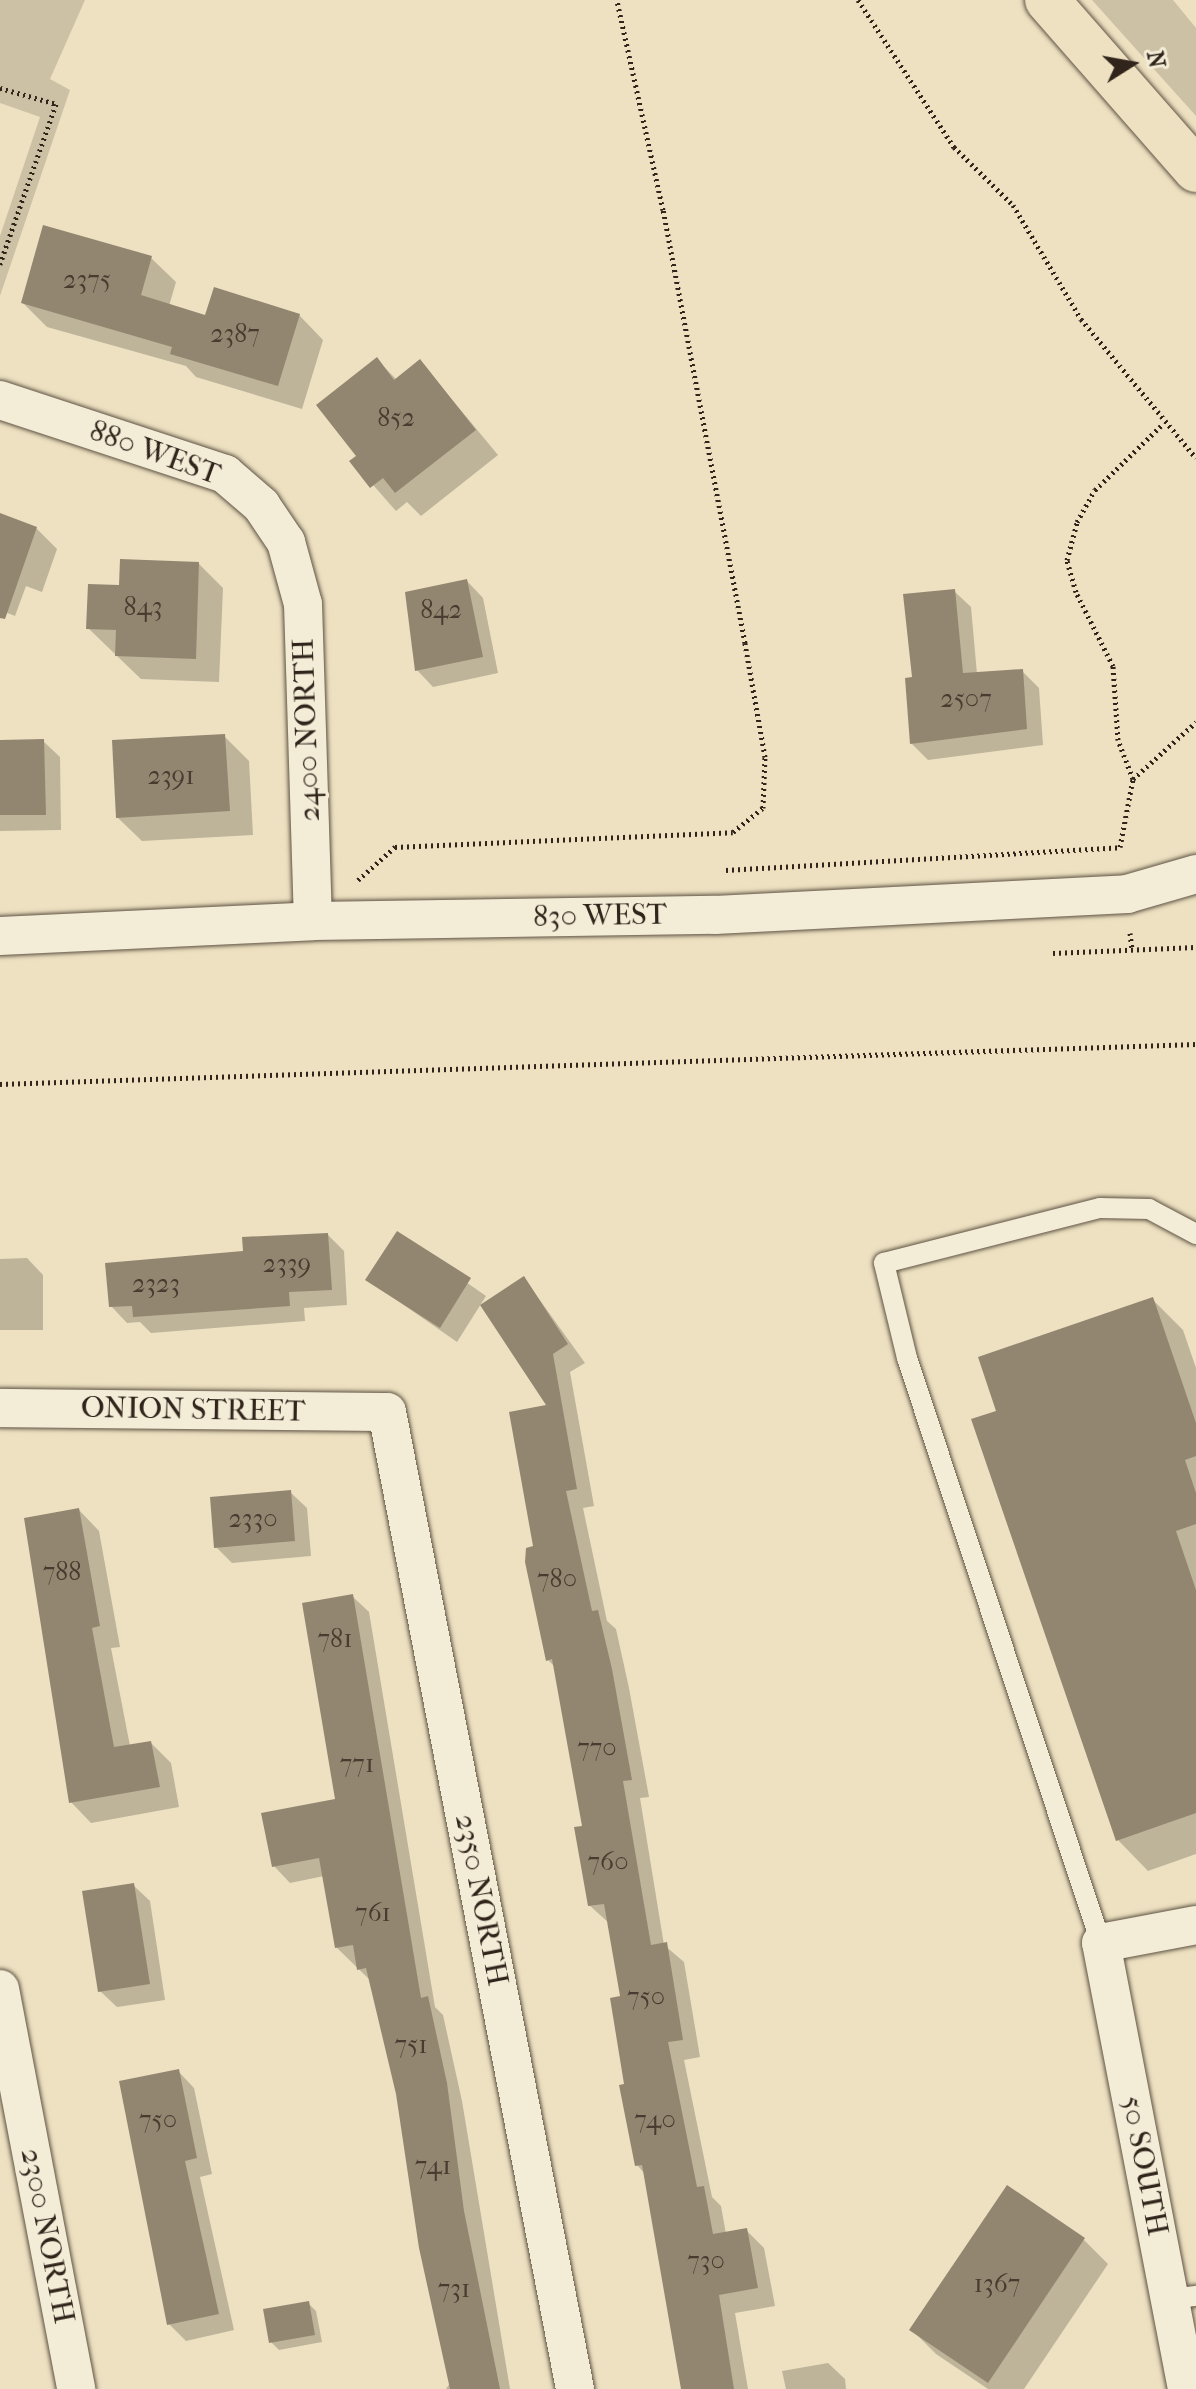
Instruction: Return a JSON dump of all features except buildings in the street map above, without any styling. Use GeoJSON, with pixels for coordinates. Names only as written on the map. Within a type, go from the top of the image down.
{"type":"FeatureCollection","features":[{"type":"Feature","properties":{"kind":"highway"},"geometry":{"type":"LineString","coordinates":[[1047,0],[1196,170]]}},
{"type":"Feature","properties":{"kind":"street","name":"880 WEST"},"geometry":{"type":"LineString","coordinates":[[0,400],[225,474],[261,505],[286,542]]}},
{"type":"Feature","properties":{"kind":"street","name":"2400 NORTH"},"geometry":{"type":"LineString","coordinates":[[286,542],[303,604],[313,921]]}},
{"type":"Feature","properties":{"kind":"street","name":"830 WEST"},"geometry":{"type":"LineString","coordinates":[[0,936],[313,921],[715,915],[1138,893],[1196,874]]}},
{"type":"Feature","properties":{"kind":"street","name":"ONION STREET"},"geometry":{"type":"LineString","coordinates":[[0,1408],[387,1412]]}},
{"type":"Feature","properties":{"kind":"street","name":"2350 NORTH"},"geometry":{"type":"LineString","coordinates":[[387,1412],[575,2389]]}},
{"type":"Feature","properties":{"kind":"street"},"geometry":{"type":"LineString","coordinates":[[1101,1943],[1196,1925]]}},
{"type":"Feature","properties":{"kind":"street","name":"50 SOUTH"},"geometry":{"type":"LineString","coordinates":[[1101,1943],[1183,2298],[1187,2389]]}},
{"type":"Feature","properties":{"kind":"street","name":"2300 NORTH"},"geometry":{"type":"LineString","coordinates":[[0,1989],[76,2389]]}},
{"type":"Feature","properties":{"kind":"lane"},"geometry":{"type":"LineString","coordinates":[[1101,1943],[907,1358],[884,1263],[1100,1208],[1149,1209],[1196,1234]]}},
{"type":"Feature","properties":{"kind":"path"},"geometry":{"type":"LineString","coordinates":[[313,921],[395,847],[733,832],[763,808],[765,757],[745,643],[663,210],[617,0]]}},
{"type":"Feature","properties":{"kind":"path"},"geometry":{"type":"LineString","coordinates":[[858,0],[954,147],[1013,205],[1081,319],[1196,458]]}},
{"type":"Feature","properties":{"kind":"path"},"geometry":{"type":"LineString","coordinates":[[0,88],[56,104],[0,264]]}},
{"type":"Feature","properties":{"kind":"path"},"geometry":{"type":"LineString","coordinates":[[1121,856],[1133,779],[1118,740],[1113,666],[1076,592],[1067,560],[1077,522],[1095,490],[1164,423]]}},
{"type":"Feature","properties":{"kind":"path"},"geometry":{"type":"LineString","coordinates":[[1133,779],[1196,722]]}},
{"type":"Feature","properties":{"kind":"path"},"geometry":{"type":"LineString","coordinates":[[726,870],[1120,847]]}},
{"type":"Feature","properties":{"kind":"path"},"geometry":{"type":"LineString","coordinates":[[1053,953],[1196,947]]}},
{"type":"Feature","properties":{"kind":"path"},"geometry":{"type":"LineString","coordinates":[[0,1084],[689,1065],[1196,1044]]}},
{"type":"Feature","properties":{"kind":"shaded area"},"geometry":{"type":"Polygon","coordinates":[[[0,0],[85,0],[50,79],[70,90],[0,296],[0,236],[40,117],[0,103],[0,0]]]}},
{"type":"Feature","properties":{"kind":"shaded area"},"geometry":{"type":"Polygon","coordinates":[[[1092,0],[1173,0],[1196,28],[1196,116],[1092,0]]]}}]}
